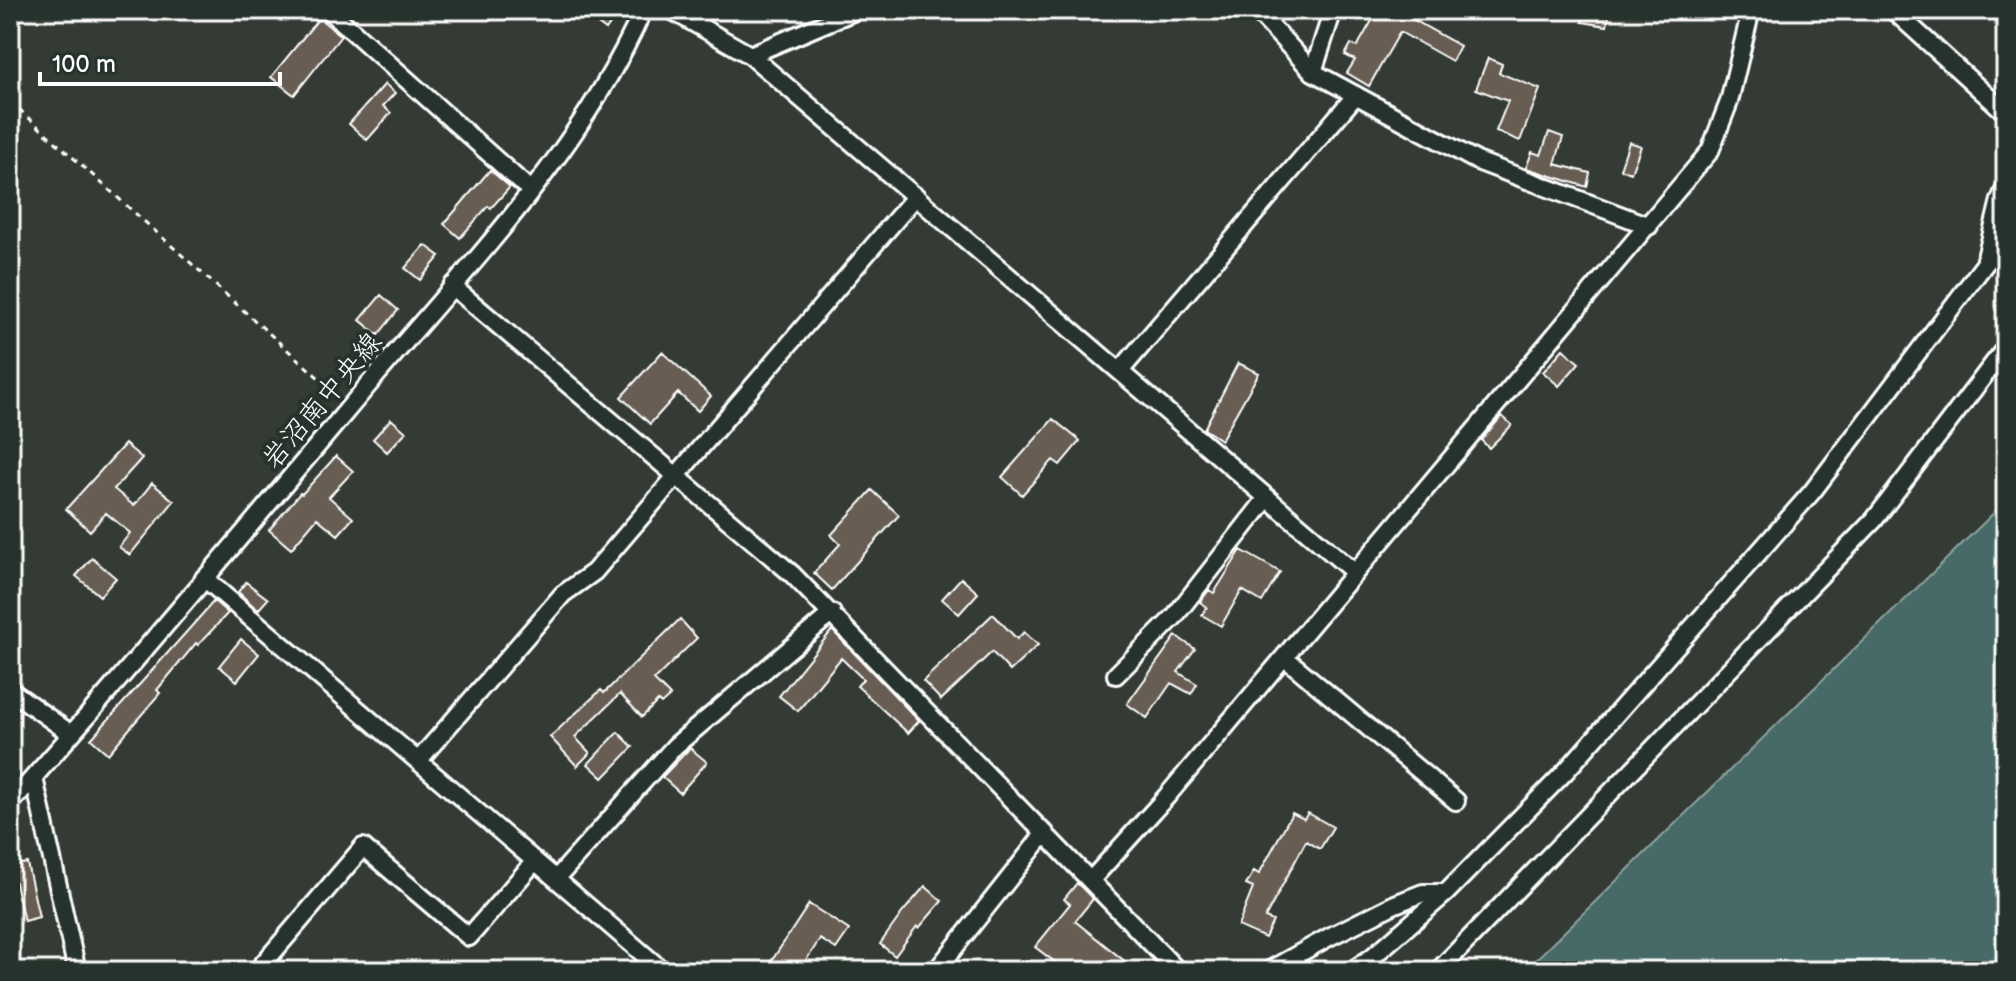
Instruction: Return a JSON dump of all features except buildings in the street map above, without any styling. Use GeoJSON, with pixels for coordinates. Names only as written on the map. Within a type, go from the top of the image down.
{"type":"FeatureCollection","features":[{"type":"Feature","properties":{"kind":"street"},"geometry":{"type":"LineString","coordinates":[[329,10],[531,191]]}},
{"type":"Feature","properties":{"kind":"street","name":"岩沼南中央線"},"geometry":{"type":"LineString","coordinates":[[10,804],[531,191],[601,94],[643,10]]}},
{"type":"Feature","properties":{"kind":"street"},"geometry":{"type":"LineString","coordinates":[[671,10],[750,55],[1354,572]]}},
{"type":"Feature","properties":{"kind":"street"},"geometry":{"type":"LineString","coordinates":[[750,55],[857,10]]}},
{"type":"Feature","properties":{"kind":"street"},"geometry":{"type":"LineString","coordinates":[[1256,10],[1313,72],[1477,161],[1649,226]]}},
{"type":"Feature","properties":{"kind":"street"},"geometry":{"type":"LineString","coordinates":[[1313,72],[1333,10]]}},
{"type":"Feature","properties":{"kind":"street"},"geometry":{"type":"LineString","coordinates":[[1091,880],[1167,796],[1710,151],[1729,102],[1751,10]]}},
{"type":"Feature","properties":{"kind":"street"},"geometry":{"type":"LineString","coordinates":[[1893,10],[2006,113]]}},
{"type":"Feature","properties":{"kind":"street"},"geometry":{"type":"LineString","coordinates":[[1120,371],[1356,95]]}},
{"type":"Feature","properties":{"kind":"street"},"geometry":{"type":"LineString","coordinates":[[1984,266],[2006,186]]}},
{"type":"Feature","properties":{"kind":"street"},"geometry":{"type":"LineString","coordinates":[[418,761],[563,594],[594,572],[916,196]]}},
{"type":"Feature","properties":{"kind":"street"},"geometry":{"type":"LineString","coordinates":[[1351,971],[1371,958],[1446,893],[1565,772],[1812,492],[2006,236]]}},
{"type":"Feature","properties":{"kind":"street"},"geometry":{"type":"LineString","coordinates":[[452,286],[792,574],[1178,971]]}},
{"type":"Feature","properties":{"kind":"street"},"geometry":{"type":"LineString","coordinates":[[1438,971],[1874,520],[2006,347]]}},
{"type":"Feature","properties":{"kind":"street"},"geometry":{"type":"LineString","coordinates":[[1116,675],[1174,617],[1267,498]]}},
{"type":"Feature","properties":{"kind":"street"},"geometry":{"type":"LineString","coordinates":[[204,578],[663,971]]}},
{"type":"Feature","properties":{"kind":"street"},"geometry":{"type":"LineString","coordinates":[[556,879],[675,746],[832,613]]}},
{"type":"Feature","properties":{"kind":"street"},"geometry":{"type":"LineString","coordinates":[[1284,657],[1456,801]]}},
{"type":"Feature","properties":{"kind":"street"},"geometry":{"type":"LineString","coordinates":[[10,690],[71,734]]}},
{"type":"Feature","properties":{"kind":"street"},"geometry":{"type":"LineString","coordinates":[[34,778],[77,971]]}},
{"type":"Feature","properties":{"kind":"street"},"geometry":{"type":"LineString","coordinates":[[936,971],[1045,833]]}},
{"type":"Feature","properties":{"kind":"street"},"geometry":{"type":"LineString","coordinates":[[257,971],[363,847],[469,937],[535,861]]}},
{"type":"Feature","properties":{"kind":"street"},"geometry":{"type":"LineString","coordinates":[[1268,971],[1395,904],[1423,893],[1446,893]]}},
{"type":"Feature","properties":{"kind":"path"},"geometry":{"type":"LineString","coordinates":[[10,101],[350,407]]}},
{"type":"Feature","properties":{"kind":"water"},"geometry":{"type":"Polygon","coordinates":[[[2006,501],[2006,971],[1524,971],[2006,501]]]}}]}
